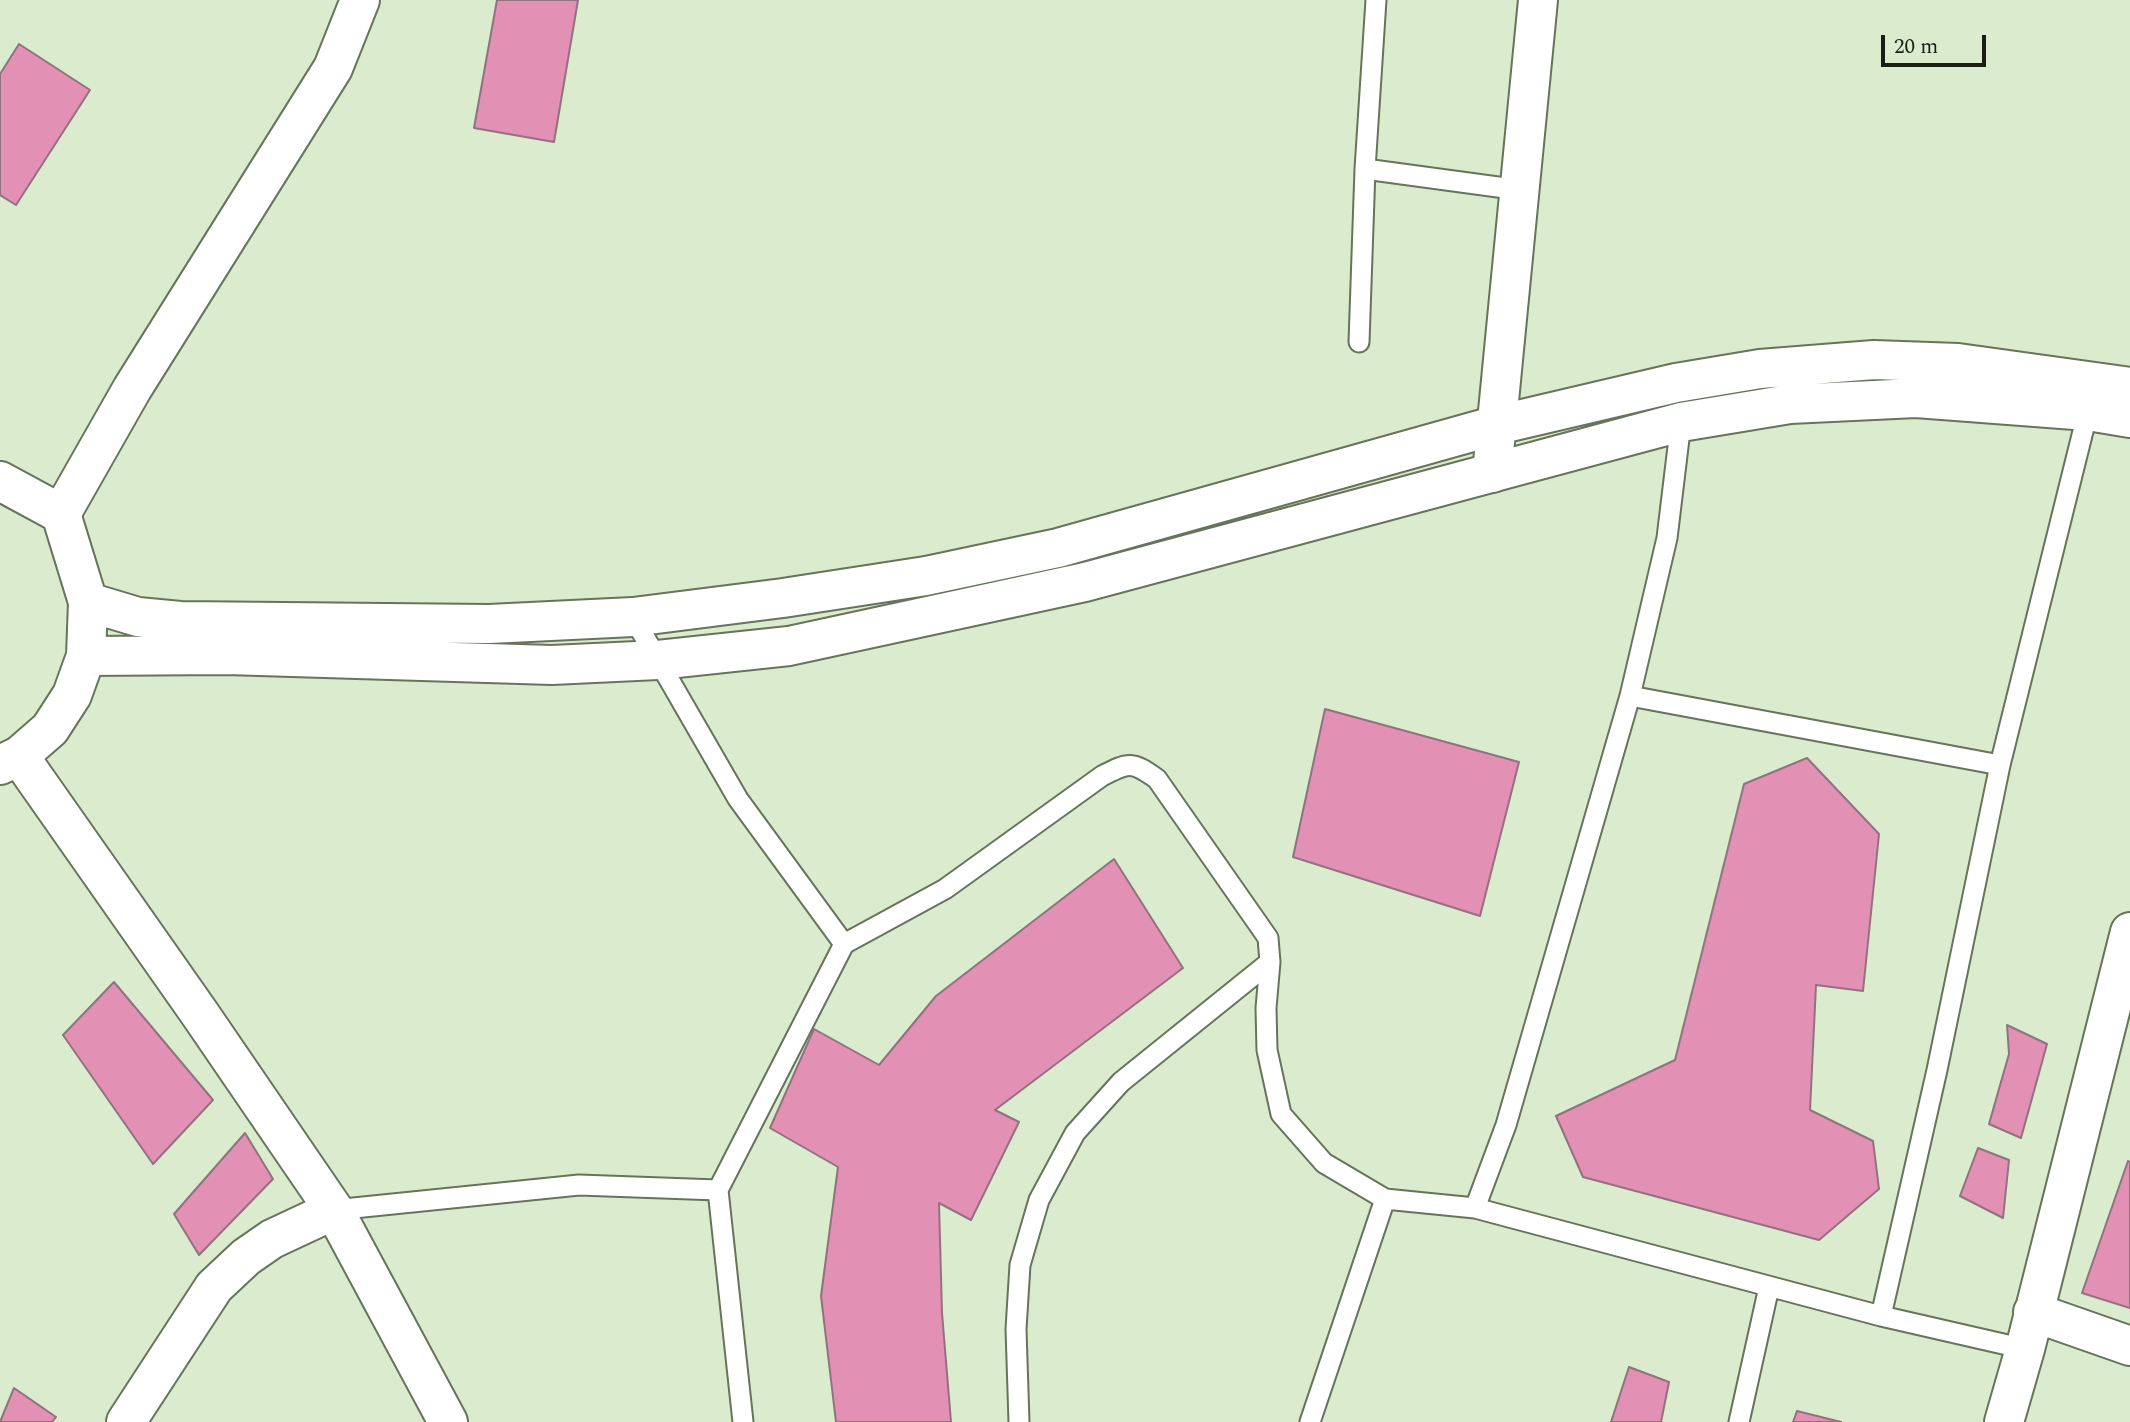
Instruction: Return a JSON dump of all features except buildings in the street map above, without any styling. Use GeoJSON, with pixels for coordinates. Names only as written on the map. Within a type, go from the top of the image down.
{"type":"FeatureCollection","features":[{"type":"Feature","properties":{"kind":"main road"},"geometry":{"type":"LineString","coordinates":[[61,514],[132,389],[333,68],[360,0]]}},
{"type":"Feature","properties":{"kind":"main road"},"geometry":{"type":"LineString","coordinates":[[1492,473],[1538,0]]}},
{"type":"Feature","properties":{"kind":"main road"},"geometry":{"type":"LineString","coordinates":[[88,602],[138,617],[180,621],[489,624],[633,617],[926,576],[1058,548],[1497,425],[1676,383],[1760,369],[1874,360],[1958,363],[2130,387]]}},
{"type":"Feature","properties":{"kind":"main road"},"geometry":{"type":"LineString","coordinates":[[86,656],[227,655],[552,665],[658,660],[789,646],[1085,582],[1681,422],[1790,404],[1916,398],[2088,411],[2130,418]]}},
{"type":"Feature","properties":{"kind":"main road"},"geometry":{"type":"LineString","coordinates":[[0,481],[61,514],[88,602],[86,656],[72,695],[50,729],[9,761],[334,1210],[448,1422]]}},
{"type":"Feature","properties":{"kind":"main road"},"geometry":{"type":"LineString","coordinates":[[2004,1422],[2025,1349],[2130,932]]}},
{"type":"Feature","properties":{"kind":"main road"},"geometry":{"type":"LineString","coordinates":[[126,1422],[214,1287],[246,1257],[272,1239],[334,1210]]}},
{"type":"Feature","properties":{"kind":"main road"},"geometry":{"type":"LineString","coordinates":[[2033,1312],[2130,1346]]}},
{"type":"Feature","properties":{"kind":"lane"},"geometry":{"type":"LineString","coordinates":[[1359,342],[1365,169],[1376,0]]}},
{"type":"Feature","properties":{"kind":"lane"},"geometry":{"type":"LineString","coordinates":[[1365,169],[1520,190]]}},
{"type":"Feature","properties":{"kind":"lane"},"geometry":{"type":"LineString","coordinates":[[1881,1316],[1937,1070],[2000,765],[2088,411]]}},
{"type":"Feature","properties":{"kind":"lane"},"geometry":{"type":"LineString","coordinates":[[1475,1208],[1506,1125],[1630,696],[1668,538],[1681,422]]}},
{"type":"Feature","properties":{"kind":"lane"},"geometry":{"type":"LineString","coordinates":[[633,617],[738,799],[844,944]]}},
{"type":"Feature","properties":{"kind":"lane"},"geometry":{"type":"LineString","coordinates":[[1630,696],[2000,765]]}},
{"type":"Feature","properties":{"kind":"lane"},"geometry":{"type":"LineString","coordinates":[[743,1422],[718,1191],[844,944],[945,890],[1102,776],[1130,764],[1140,766],[1157,779],[1268,938],[1270,962],[1266,1008],[1267,1051],[1281,1114],[1324,1163],[1385,1199],[1475,1208],[1881,1316],[2025,1349]]}},
{"type":"Feature","properties":{"kind":"lane"},"geometry":{"type":"LineString","coordinates":[[1018,1422],[1016,1329],[1020,1265],[1039,1199],[1075,1133],[1121,1082],[1270,962]]}},
{"type":"Feature","properties":{"kind":"lane"},"geometry":{"type":"LineString","coordinates":[[334,1210],[579,1185],[718,1191]]}},
{"type":"Feature","properties":{"kind":"lane"},"geometry":{"type":"LineString","coordinates":[[1310,1422],[1385,1199]]}},
{"type":"Feature","properties":{"kind":"lane"},"geometry":{"type":"LineString","coordinates":[[1739,1422],[1769,1287]]}}]}
